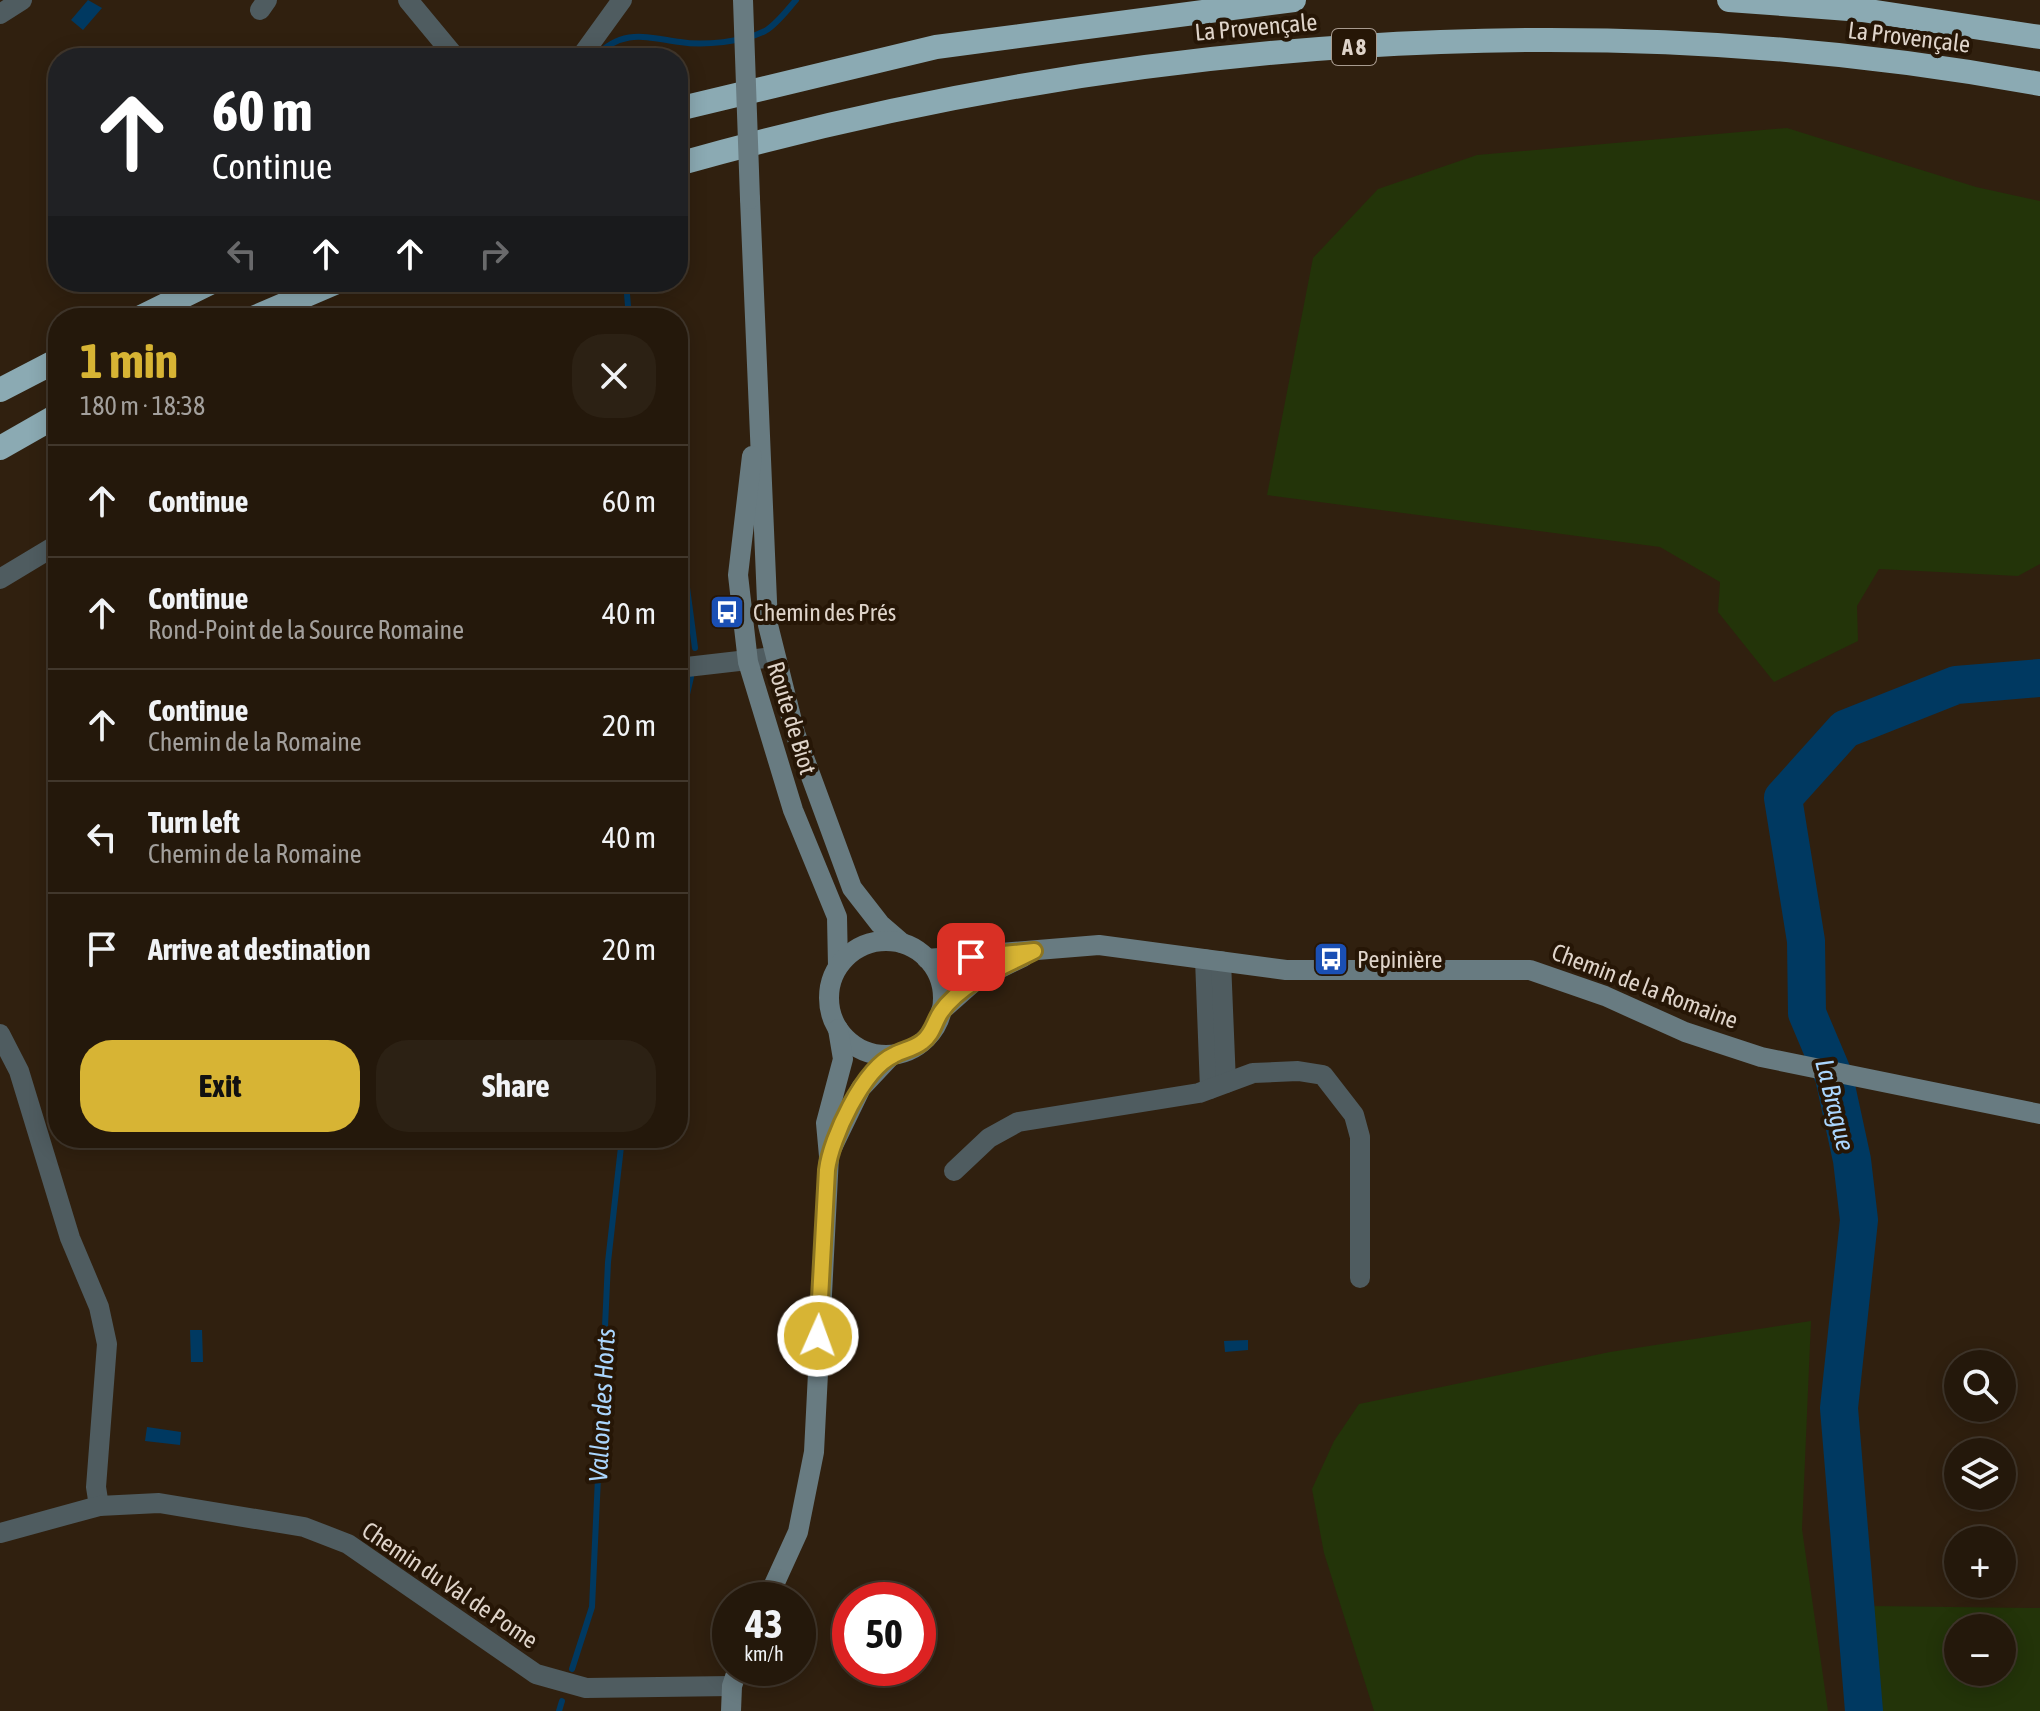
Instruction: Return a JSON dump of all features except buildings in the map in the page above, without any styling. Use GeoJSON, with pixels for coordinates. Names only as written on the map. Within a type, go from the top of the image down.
{"type":"FeatureCollection","features":[{"type":"Feature","properties":{"kind":"highway","name":"La Provençale"},"geometry":{"type":"LineString","coordinates":[[688,107],[936,47],[1294,0]]}},
{"type":"Feature","properties":{"kind":"highway","name":"La Provençale"},"geometry":{"type":"LineString","coordinates":[[1729,0],[1862,10],[2040,37]]}},
{"type":"Feature","properties":{"kind":"highway","name":"La Provençale"},"geometry":{"type":"LineString","coordinates":[[688,161],[871,113],[1026,84],[1136,66],[1399,44],[1670,44],[1908,63],[2040,84]]}},
{"type":"Feature","properties":{"kind":"highway"},"geometry":{"type":"LineString","coordinates":[[159,308],[192,292]]}},
{"type":"Feature","properties":{"kind":"highway"},"geometry":{"type":"LineString","coordinates":[[276,308],[314,292]]}},
{"type":"Feature","properties":{"kind":"highway"},"geometry":{"type":"LineString","coordinates":[[0,390],[48,365]]}},
{"type":"Feature","properties":{"kind":"highway"},"geometry":{"type":"LineString","coordinates":[[0,448],[48,421]]}},
{"type":"Feature","properties":{"kind":"main road","name":"Route de Biot"},"geometry":{"type":"LineString","coordinates":[[743,0],[768,625],[795,733],[852,888],[880,924],[902,943]]}},
{"type":"Feature","properties":{"kind":"main road","name":"Route de Biot"},"geometry":{"type":"LineString","coordinates":[[758,429],[745,494],[738,575],[748,662],[793,810],[837,917],[838,966]]}},
{"type":"Feature","properties":{"kind":"main road"},"geometry":{"type":"LineString","coordinates":[[775,1582],[798,1532],[813,1464],[829,1156],[826,1123],[843,1059],[829,998],[838,966],[850,953],[866,944],[902,943],[927,959],[938,975],[942,993],[941,1011],[924,1041],[892,1055],[861,1088],[829,1156]]}},
{"type":"Feature","properties":{"kind":"main road","name":"Chemin de la Romaine"},"geometry":{"type":"LineString","coordinates":[[927,959],[1099,945],[1286,970],[1530,970],[1605,996],[1685,1032],[1761,1057],[2040,1114]]}},
{"type":"Feature","properties":{"kind":"main road","name":"Chemin de la Romaine"},"geometry":{"type":"LineString","coordinates":[[941,1011],[976,980],[1034,951]]}},
{"type":"Feature","properties":{"kind":"main road"},"geometry":{"type":"LineString","coordinates":[[838,1029],[861,1050],[892,1055]]}},
{"type":"Feature","properties":{"kind":"main road"},"geometry":{"type":"LineString","coordinates":[[731,1711],[734,1686]]}},
{"type":"Feature","properties":{"kind":"street"},"geometry":{"type":"LineString","coordinates":[[0,14],[22,0]]}},
{"type":"Feature","properties":{"kind":"street"},"geometry":{"type":"LineString","coordinates":[[408,0],[448,48]]}},
{"type":"Feature","properties":{"kind":"street"},"geometry":{"type":"LineString","coordinates":[[587,48],[622,0]]}},
{"type":"Feature","properties":{"kind":"street"},"geometry":{"type":"LineString","coordinates":[[0,579],[48,550]]}},
{"type":"Feature","properties":{"kind":"street"},"geometry":{"type":"LineString","coordinates":[[688,667],[774,657]]}},
{"type":"Feature","properties":{"kind":"street"},"geometry":{"type":"LineString","coordinates":[[1213,960],[1218,1086]]}},
{"type":"Feature","properties":{"kind":"street"},"geometry":{"type":"LineString","coordinates":[[0,1034],[19,1071],[70,1238],[99,1307],[107,1344],[96,1487],[99,1506]]}},
{"type":"Feature","properties":{"kind":"street"},"geometry":{"type":"LineString","coordinates":[[954,1171],[989,1138],[1018,1122],[1218,1086],[1253,1073],[1298,1071],[1323,1075],[1354,1115],[1360,1137],[1360,1278]]}},
{"type":"Feature","properties":{"kind":"street","name":"Chemin du Val de Pome"},"geometry":{"type":"LineString","coordinates":[[0,1533],[99,1506],[159,1503],[319,1533],[348,1544],[508,1658],[536,1674],[570,1686],[712,1678]]}},
{"type":"Feature","properties":{"kind":"green space"},"geometry":{"type":"Polygon","coordinates":[[[1787,128],[1976,187],[2040,201],[2040,564],[2018,576],[1879,569],[1857,606],[1858,641],[1774,682],[1718,612],[1720,582],[1660,547],[1267,495],[1313,258],[1378,189],[1477,155],[1787,128]]]}},
{"type":"Feature","properties":{"kind":"green space"},"geometry":{"type":"Polygon","coordinates":[[[1811,1321],[1802,1529],[1828,1711],[1374,1711],[1324,1553],[1312,1489],[1334,1441],[1359,1404],[1610,1352],[1811,1321]]]}},
{"type":"Feature","properties":{"kind":"green space"},"geometry":{"type":"Polygon","coordinates":[[[1871,1606],[2040,1608],[2040,1711],[1875,1711],[1871,1606]]]}},
{"type":"Feature","properties":{"kind":"water"},"geometry":{"type":"Polygon","coordinates":[[[88,0],[102,8],[83,30],[71,20],[88,0]]]}},
{"type":"Feature","properties":{"kind":"water"},"geometry":{"type":"Polygon","coordinates":[[[190,1330],[202,1330],[203,1362],[191,1362],[190,1330]]]}},
{"type":"Feature","properties":{"kind":"water"},"geometry":{"type":"Polygon","coordinates":[[[1248,1340],[1248,1350],[1225,1352],[1224,1341],[1248,1340]]]}},
{"type":"Feature","properties":{"kind":"water"},"geometry":{"type":"Polygon","coordinates":[[[147,1427],[181,1432],[180,1445],[145,1441],[147,1427]]]}},
{"type":"Feature","properties":{"kind":"waterway","name":"Vallon des Horts"},"geometry":{"type":"LineString","coordinates":[[604,48],[624,38],[634,37],[700,44],[746,38],[769,28],[796,0]]}},
{"type":"Feature","properties":{"kind":"waterway","name":"Vallon des Horts"},"geometry":{"type":"LineString","coordinates":[[627,292],[628,308]]}},
{"type":"Feature","properties":{"kind":"waterway","name":"Vallon des Horts"},"geometry":{"type":"LineString","coordinates":[[688,595],[695,648]]}},
{"type":"Feature","properties":{"kind":"waterway","name":"Vallon des Horts"},"geometry":{"type":"LineString","coordinates":[[688,690],[691,677]]}},
{"type":"Feature","properties":{"kind":"waterway","name":"La Brague"},"geometry":{"type":"LineString","coordinates":[[1864,1711],[1839,1408],[1859,1220],[1852,1160],[1834,1077],[1807,1013],[1806,941],[1783,798],[1845,729],[1956,685],[2040,678]]}},
{"type":"Feature","properties":{"kind":"waterway","name":"Vallon des Horts"},"geometry":{"type":"LineString","coordinates":[[572,1669],[592,1607],[608,1262],[621,1148]]}},
{"type":"Feature","properties":{"kind":"waterway","name":"Vallon des Horts"},"geometry":{"type":"LineString","coordinates":[[559,1711],[562,1701]]}},
{"type":"Feature","properties":{"kind":"place","name":"Chemin des Prés"},"geometry":{"type":"Point","coordinates":[727,612]}},
{"type":"Feature","properties":{"kind":"place","name":"Pepinière"},"geometry":{"type":"Point","coordinates":[1331,959]}},
{"type":"Feature","properties":{"kind":"route"},"geometry":{"type":"LineString","coordinates":[[818,1336],[827,1170],[829,1156],[849,1109],[861,1088],[892,1055],[909,1051],[924,1041],[935,1028],[941,1011],[976,980],[1034,951],[971,957]]}}]}
